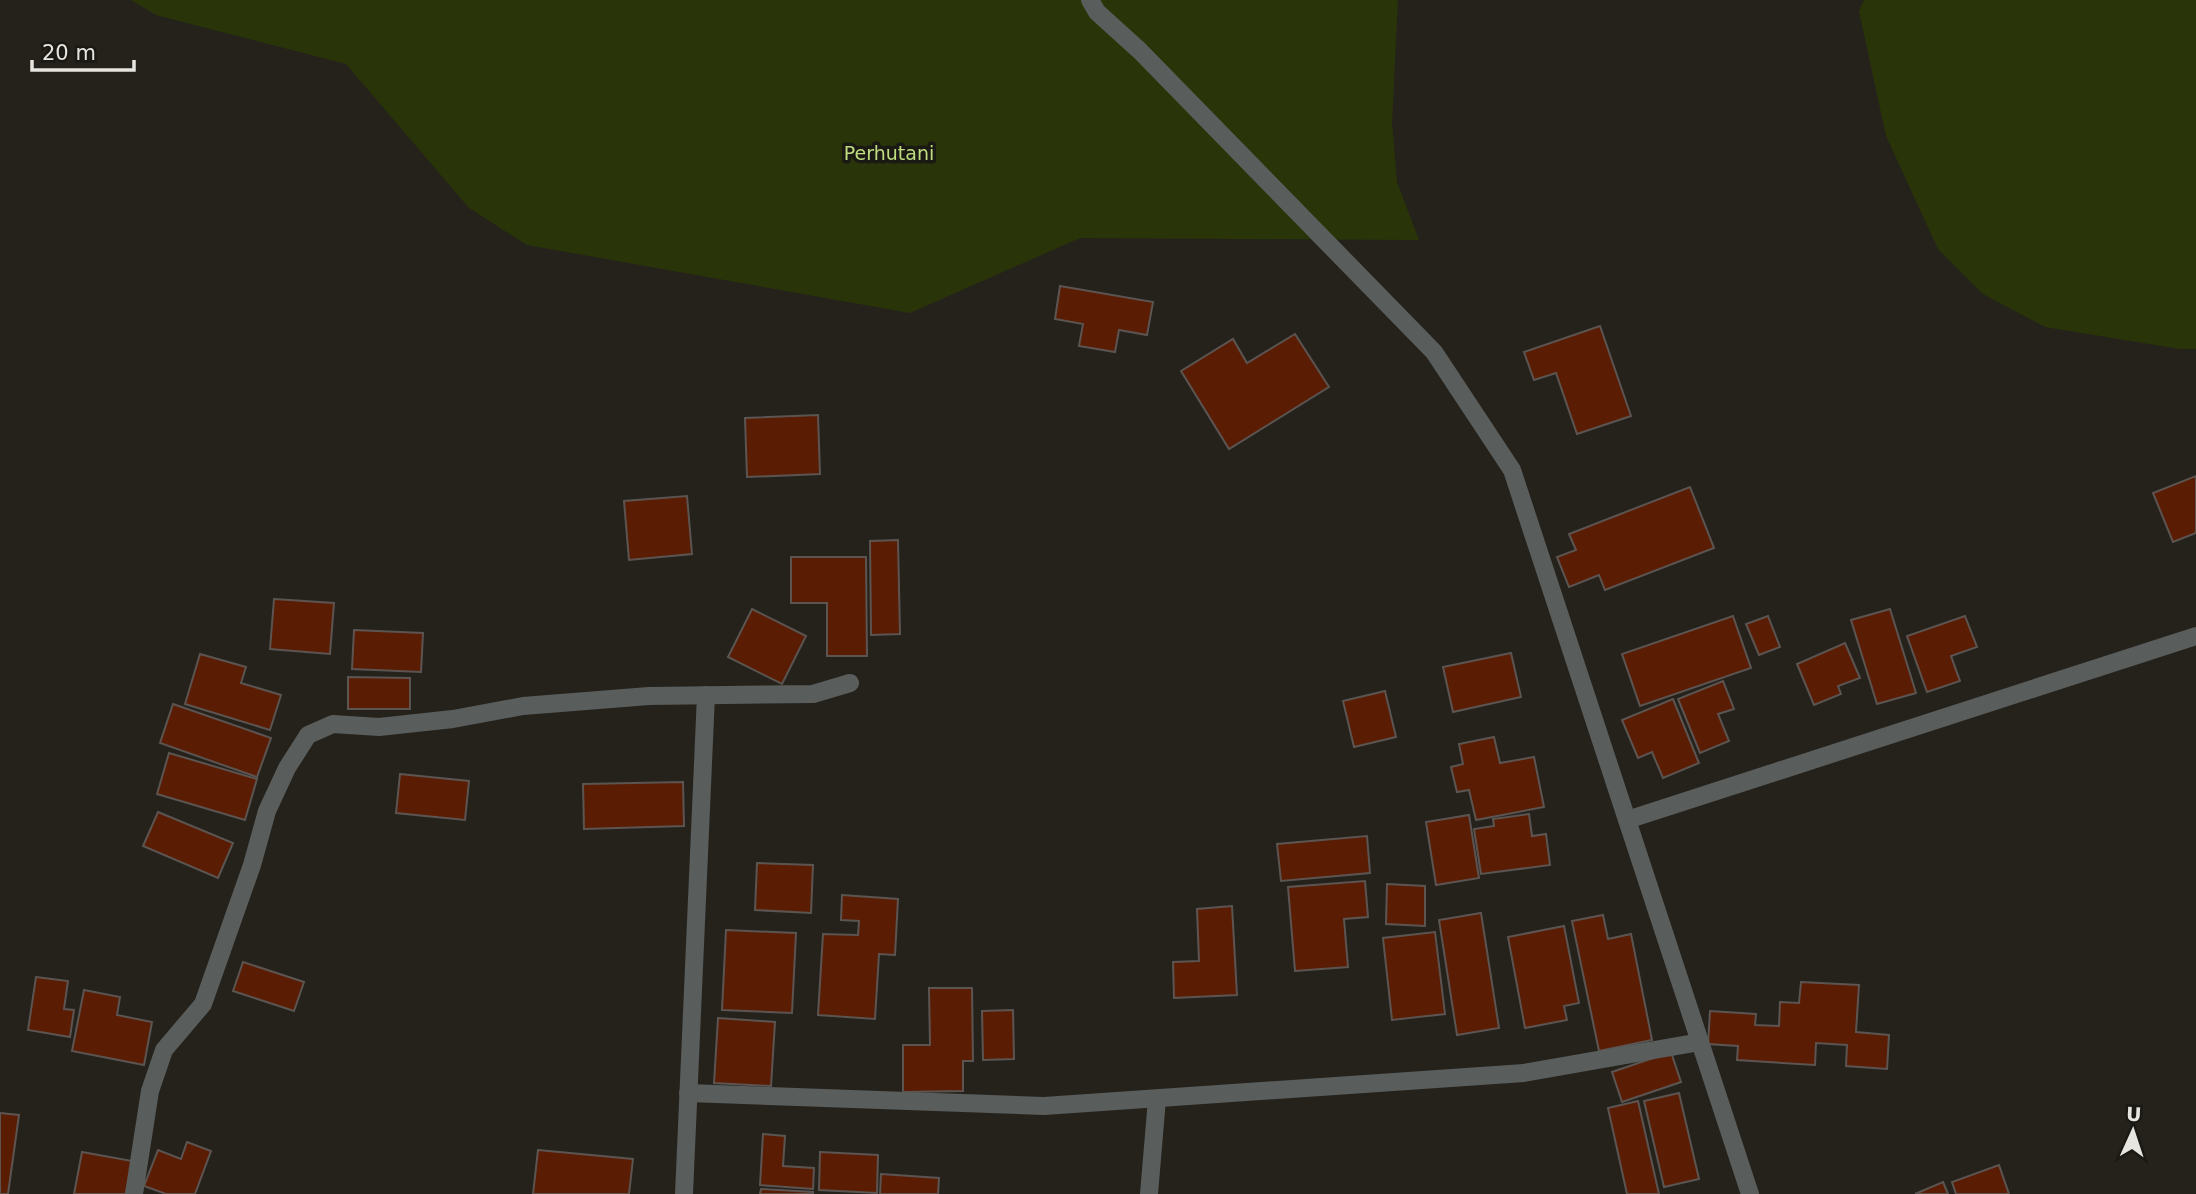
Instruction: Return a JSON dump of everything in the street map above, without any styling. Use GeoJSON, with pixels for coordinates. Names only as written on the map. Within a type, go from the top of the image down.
{"type":"FeatureCollection","features":[{"type":"Feature","properties":{"kind":"street"},"geometry":{"type":"LineString","coordinates":[[1090,0],[1097,12],[1140,51],[1434,352],[1512,470],[1750,1194]]}},
{"type":"Feature","properties":{"kind":"street"},"geometry":{"type":"LineString","coordinates":[[1627,820],[2196,636]]}},
{"type":"Feature","properties":{"kind":"street"},"geometry":{"type":"LineString","coordinates":[[134,1194],[150,1091],[164,1050],[203,1004],[252,865],[267,811],[287,768],[308,736],[333,724],[379,727],[453,719],[523,706],[649,696],[813,694],[850,682]]}},
{"type":"Feature","properties":{"kind":"street"},"geometry":{"type":"LineString","coordinates":[[684,1194],[705,695]]}},
{"type":"Feature","properties":{"kind":"street"},"geometry":{"type":"LineString","coordinates":[[688,1093],[1044,1106],[1524,1073],[1700,1042]]}},
{"type":"Feature","properties":{"kind":"street"},"geometry":{"type":"LineString","coordinates":[[1149,1194],[1157,1099]]}},
{"type":"Feature","properties":{"kind":"green space","name":"Perhutani"},"geometry":{"type":"Polygon","coordinates":[[[131,0],[1398,0],[1392,122],[1397,182],[1419,240],[1080,238],[910,313],[527,245],[469,208],[346,64],[156,15],[131,0]]]}},
{"type":"Feature","properties":{"kind":"green space"},"geometry":{"type":"Polygon","coordinates":[[[1864,0],[2196,0],[2196,349],[2180,349],[2045,327],[1983,294],[1938,249],[1886,136],[1859,11],[1864,0]]]}},
{"type":"Feature","properties":{"kind":"building"},"geometry":{"type":"Polygon","coordinates":[[[1060,286],[1153,302],[1147,335],[1119,330],[1115,352],[1079,346],[1083,324],[1055,319],[1060,286]]]}},
{"type":"Feature","properties":{"kind":"building"},"geometry":{"type":"Polygon","coordinates":[[[1600,326],[1631,416],[1577,434],[1556,373],[1534,380],[1524,352],[1600,326]]]}},
{"type":"Feature","properties":{"kind":"building"},"geometry":{"type":"Polygon","coordinates":[[[1295,334],[1329,387],[1229,449],[1181,371],[1233,339],[1247,363],[1295,334]]]}},
{"type":"Feature","properties":{"kind":"building"},"geometry":{"type":"Polygon","coordinates":[[[818,415],[820,474],[747,477],[745,418],[818,415]]]}},
{"type":"Feature","properties":{"kind":"building"},"geometry":{"type":"Polygon","coordinates":[[[2196,476],[2196,533],[2173,542],[2153,493],[2196,476]]]}},
{"type":"Feature","properties":{"kind":"building"},"geometry":{"type":"Polygon","coordinates":[[[1690,487],[1714,548],[1605,590],[1599,575],[1569,587],[1557,557],[1576,550],[1569,534],[1690,487]]]}},
{"type":"Feature","properties":{"kind":"building"},"geometry":{"type":"Polygon","coordinates":[[[687,496],[692,554],[629,560],[624,501],[687,496]]]}},
{"type":"Feature","properties":{"kind":"building"},"geometry":{"type":"Polygon","coordinates":[[[898,540],[900,634],[871,635],[870,541],[898,540]]]}},
{"type":"Feature","properties":{"kind":"building"},"geometry":{"type":"Polygon","coordinates":[[[791,557],[866,557],[867,656],[827,656],[827,603],[791,603],[791,557]]]}},
{"type":"Feature","properties":{"kind":"building"},"geometry":{"type":"Polygon","coordinates":[[[274,599],[334,603],[330,654],[270,649],[274,599]]]}},
{"type":"Feature","properties":{"kind":"building"},"geometry":{"type":"Polygon","coordinates":[[[752,609],[806,636],[782,684],[728,657],[752,609]]]}},
{"type":"Feature","properties":{"kind":"building"},"geometry":{"type":"Polygon","coordinates":[[[1890,609],[1916,693],[1877,704],[1851,620],[1890,609]]]}},
{"type":"Feature","properties":{"kind":"building"},"geometry":{"type":"Polygon","coordinates":[[[1733,616],[1751,668],[1640,706],[1622,654],[1733,616]]]}},
{"type":"Feature","properties":{"kind":"building"},"geometry":{"type":"Polygon","coordinates":[[[1768,616],[1780,647],[1759,655],[1746,624],[1768,616]]]}},
{"type":"Feature","properties":{"kind":"building"},"geometry":{"type":"Polygon","coordinates":[[[1965,616],[1977,647],[1951,656],[1960,681],[1927,692],[1907,636],[1965,616]]]}},
{"type":"Feature","properties":{"kind":"building"},"geometry":{"type":"Polygon","coordinates":[[[354,630],[423,633],[421,672],[352,669],[354,630]]]}},
{"type":"Feature","properties":{"kind":"building"},"geometry":{"type":"Polygon","coordinates":[[[1845,643],[1860,678],[1838,686],[1841,694],[1814,705],[1797,664],[1845,643]]]}},
{"type":"Feature","properties":{"kind":"building"},"geometry":{"type":"Polygon","coordinates":[[[1511,653],[1521,697],[1453,712],[1443,667],[1511,653]]]}},
{"type":"Feature","properties":{"kind":"building"},"geometry":{"type":"Polygon","coordinates":[[[200,654],[246,667],[241,683],[281,695],[270,730],[185,704],[200,654]]]}},
{"type":"Feature","properties":{"kind":"building"},"geometry":{"type":"Polygon","coordinates":[[[348,677],[410,678],[410,709],[348,709],[348,677]]]}},
{"type":"Feature","properties":{"kind":"building"},"geometry":{"type":"Polygon","coordinates":[[[1723,681],[1734,709],[1718,714],[1729,741],[1700,753],[1678,699],[1723,681]]]}},
{"type":"Feature","properties":{"kind":"building"},"geometry":{"type":"Polygon","coordinates":[[[1385,691],[1396,737],[1354,747],[1343,701],[1385,691]]]}},
{"type":"Feature","properties":{"kind":"building"},"geometry":{"type":"Polygon","coordinates":[[[1673,699],[1699,763],[1663,778],[1652,752],[1638,758],[1622,720],[1673,699]]]}},
{"type":"Feature","properties":{"kind":"building"},"geometry":{"type":"Polygon","coordinates":[[[173,704],[271,738],[257,777],[160,743],[173,704]]]}},
{"type":"Feature","properties":{"kind":"building"},"geometry":{"type":"Polygon","coordinates":[[[1494,737],[1500,763],[1534,757],[1544,807],[1476,820],[1469,790],[1457,792],[1451,767],[1463,764],[1459,744],[1494,737]]]}},
{"type":"Feature","properties":{"kind":"building"},"geometry":{"type":"Polygon","coordinates":[[[169,753],[257,779],[245,820],[157,794],[169,753]]]}},
{"type":"Feature","properties":{"kind":"building"},"geometry":{"type":"Polygon","coordinates":[[[400,774],[469,781],[465,820],[396,813],[400,774]]]}},
{"type":"Feature","properties":{"kind":"building"},"geometry":{"type":"Polygon","coordinates":[[[683,782],[684,826],[584,829],[583,784],[683,782]]]}},
{"type":"Feature","properties":{"kind":"building"},"geometry":{"type":"Polygon","coordinates":[[[158,812],[233,843],[218,878],[143,846],[158,812]]]}},
{"type":"Feature","properties":{"kind":"building"},"geometry":{"type":"Polygon","coordinates":[[[1529,814],[1532,836],[1546,834],[1550,865],[1481,874],[1474,829],[1494,826],[1493,819],[1529,814]]]}},
{"type":"Feature","properties":{"kind":"building"},"geometry":{"type":"Polygon","coordinates":[[[1469,815],[1479,878],[1436,885],[1426,822],[1469,815]]]}},
{"type":"Feature","properties":{"kind":"building"},"geometry":{"type":"Polygon","coordinates":[[[1367,836],[1370,873],[1281,881],[1277,844],[1367,836]]]}},
{"type":"Feature","properties":{"kind":"building"},"geometry":{"type":"Polygon","coordinates":[[[757,863],[813,865],[811,913],[755,910],[757,863]]]}},
{"type":"Feature","properties":{"kind":"building"},"geometry":{"type":"Polygon","coordinates":[[[1365,881],[1368,917],[1344,919],[1348,967],[1295,971],[1288,887],[1365,881]]]}},
{"type":"Feature","properties":{"kind":"building"},"geometry":{"type":"Polygon","coordinates":[[[1387,884],[1425,886],[1425,926],[1386,924],[1387,884]]]}},
{"type":"Feature","properties":{"kind":"building"},"geometry":{"type":"Polygon","coordinates":[[[842,895],[898,899],[895,955],[879,954],[875,1019],[818,1015],[823,934],[858,935],[859,921],[841,920],[842,895]]]}},
{"type":"Feature","properties":{"kind":"building"},"geometry":{"type":"Polygon","coordinates":[[[1232,906],[1237,995],[1174,998],[1173,962],[1199,961],[1197,909],[1232,906]]]}},
{"type":"Feature","properties":{"kind":"building"},"geometry":{"type":"Polygon","coordinates":[[[1481,913],[1499,1028],[1457,1035],[1439,920],[1481,913]]]}},
{"type":"Feature","properties":{"kind":"building"},"geometry":{"type":"Polygon","coordinates":[[[1603,915],[1608,939],[1631,934],[1652,1040],[1599,1051],[1572,921],[1603,915]]]}},
{"type":"Feature","properties":{"kind":"building"},"geometry":{"type":"Polygon","coordinates":[[[1564,926],[1579,1003],[1564,1006],[1567,1020],[1525,1028],[1508,937],[1564,926]]]}},
{"type":"Feature","properties":{"kind":"building"},"geometry":{"type":"Polygon","coordinates":[[[726,930],[796,933],[792,1013],[722,1010],[726,930]]]}},
{"type":"Feature","properties":{"kind":"building"},"geometry":{"type":"Polygon","coordinates":[[[1435,932],[1445,1014],[1392,1020],[1383,938],[1435,932]]]}},
{"type":"Feature","properties":{"kind":"building"},"geometry":{"type":"Polygon","coordinates":[[[243,962],[304,982],[294,1011],[233,991],[243,962]]]}},
{"type":"Feature","properties":{"kind":"building"},"geometry":{"type":"Polygon","coordinates":[[[36,977],[68,981],[64,1009],[74,1010],[70,1037],[28,1030],[36,977]]]}},
{"type":"Feature","properties":{"kind":"building"},"geometry":{"type":"Polygon","coordinates":[[[1801,982],[1859,985],[1856,1032],[1889,1035],[1887,1069],[1846,1066],[1847,1045],[1816,1043],[1815,1065],[1737,1060],[1738,1046],[1708,1044],[1710,1011],[1756,1014],[1755,1025],[1779,1026],[1780,1002],[1799,1003],[1801,982]]]}},
{"type":"Feature","properties":{"kind":"building"},"geometry":{"type":"Polygon","coordinates":[[[929,988],[972,988],[973,1061],[963,1061],[963,1091],[903,1092],[903,1045],[930,1045],[929,988]]]}},
{"type":"Feature","properties":{"kind":"building"},"geometry":{"type":"Polygon","coordinates":[[[84,990],[120,997],[117,1015],[152,1022],[144,1065],[72,1051],[84,990]]]}},
{"type":"Feature","properties":{"kind":"building"},"geometry":{"type":"Polygon","coordinates":[[[1013,1010],[1014,1059],[983,1060],[982,1011],[1013,1010]]]}},
{"type":"Feature","properties":{"kind":"building"},"geometry":{"type":"Polygon","coordinates":[[[718,1018],[775,1022],[771,1086],[714,1083],[718,1018]]]}},
{"type":"Feature","properties":{"kind":"building"},"geometry":{"type":"Polygon","coordinates":[[[1671,1052],[1681,1082],[1622,1102],[1612,1072],[1671,1052]]]}},
{"type":"Feature","properties":{"kind":"building"},"geometry":{"type":"Polygon","coordinates":[[[1679,1093],[1699,1179],[1664,1187],[1644,1101],[1679,1093]]]}},
{"type":"Feature","properties":{"kind":"building"},"geometry":{"type":"Polygon","coordinates":[[[1638,1101],[1659,1194],[1627,1194],[1608,1108],[1638,1101]]]}},
{"type":"Feature","properties":{"kind":"building"},"geometry":{"type":"Polygon","coordinates":[[[0,1113],[19,1115],[8,1194],[0,1194],[0,1113]]]}},
{"type":"Feature","properties":{"kind":"building"},"geometry":{"type":"Polygon","coordinates":[[[763,1134],[785,1136],[783,1166],[814,1168],[813,1189],[760,1185],[763,1134]]]}},
{"type":"Feature","properties":{"kind":"building"},"geometry":{"type":"Polygon","coordinates":[[[187,1142],[211,1151],[195,1194],[166,1194],[144,1186],[158,1150],[181,1159],[187,1142]]]}},
{"type":"Feature","properties":{"kind":"building"},"geometry":{"type":"Polygon","coordinates":[[[538,1150],[633,1159],[629,1194],[533,1194],[538,1150]]]}},
{"type":"Feature","properties":{"kind":"building"},"geometry":{"type":"Polygon","coordinates":[[[82,1152],[132,1161],[126,1194],[74,1194],[82,1152]]]}},
{"type":"Feature","properties":{"kind":"building"},"geometry":{"type":"Polygon","coordinates":[[[820,1152],[878,1155],[877,1193],[819,1190],[820,1152]]]}},
{"type":"Feature","properties":{"kind":"building"},"geometry":{"type":"Polygon","coordinates":[[[1999,1165],[2009,1194],[1956,1194],[1952,1182],[1999,1165]]]}},
{"type":"Feature","properties":{"kind":"building"},"geometry":{"type":"Polygon","coordinates":[[[881,1174],[939,1178],[938,1194],[880,1194],[881,1174]]]}},
{"type":"Feature","properties":{"kind":"building"},"geometry":{"type":"Polygon","coordinates":[[[1943,1182],[1948,1194],[1915,1194],[1943,1182]]]}},
{"type":"Feature","properties":{"kind":"building"},"geometry":{"type":"Polygon","coordinates":[[[761,1189],[813,1192],[813,1194],[760,1194],[761,1189]]]}}]}
